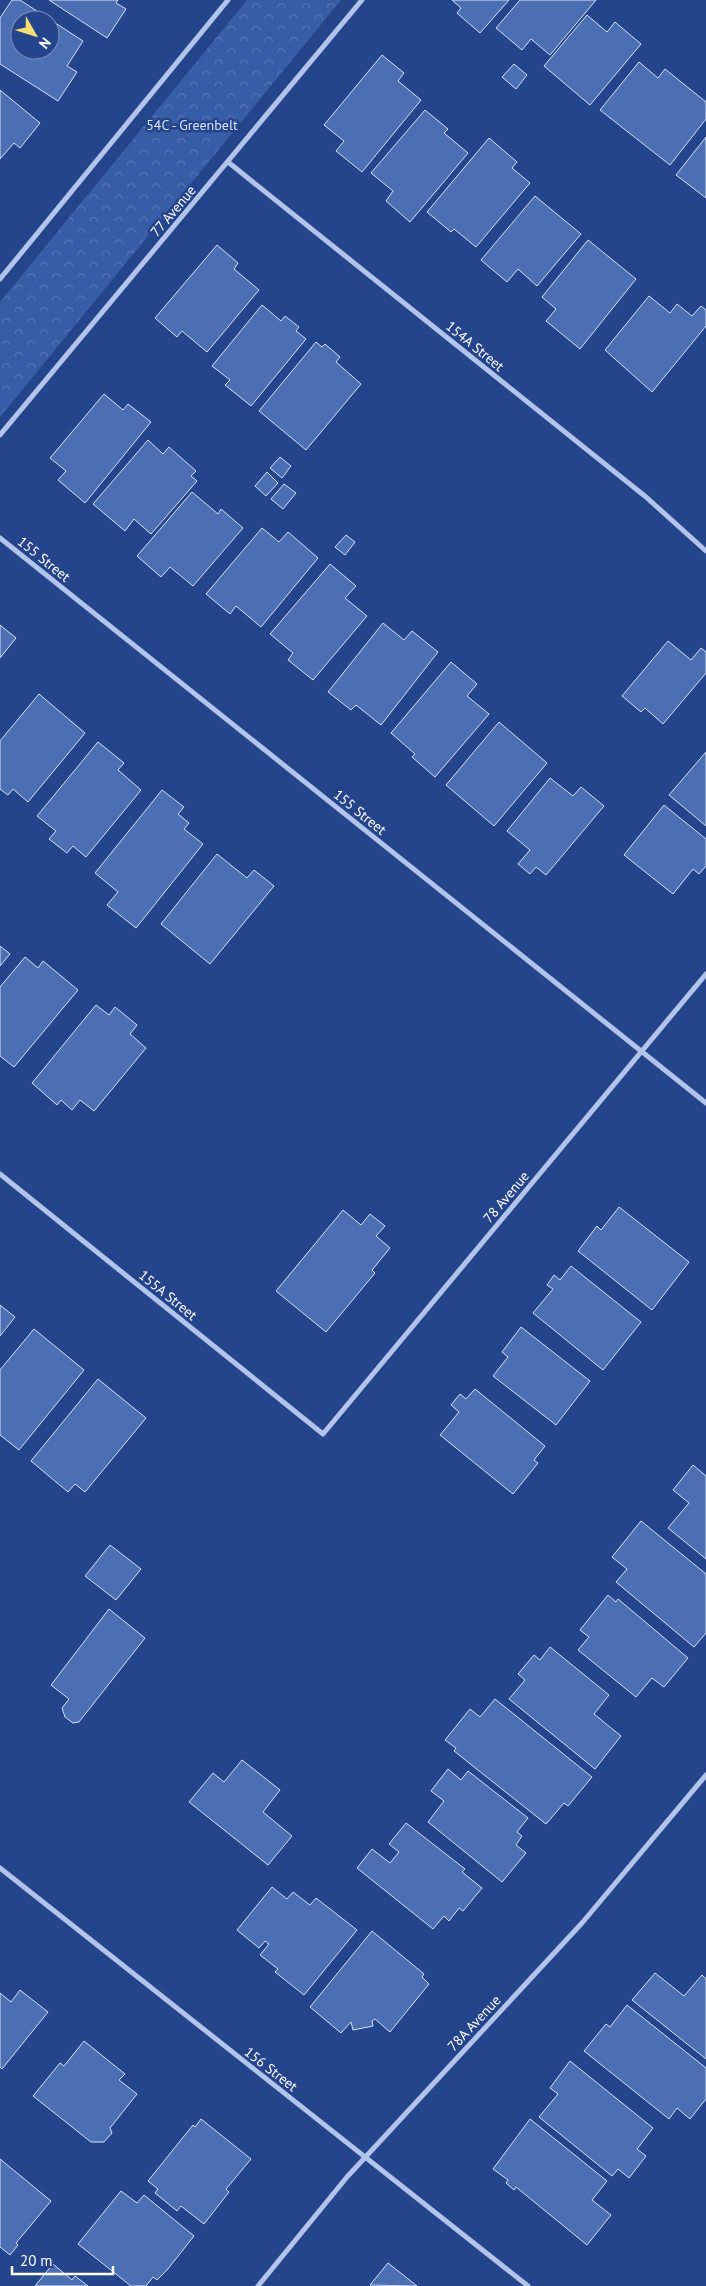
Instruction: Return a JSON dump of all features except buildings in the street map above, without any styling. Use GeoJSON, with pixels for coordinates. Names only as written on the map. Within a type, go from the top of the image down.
{"type":"FeatureCollection","features":[{"type":"Feature","properties":{"kind":"street"},"geometry":{"type":"LineString","coordinates":[[0,279],[228,0]]}},
{"type":"Feature","properties":{"kind":"street","name":"77 Avenue"},"geometry":{"type":"LineString","coordinates":[[0,435],[362,0]]}},
{"type":"Feature","properties":{"kind":"street","name":"154A Street"},"geometry":{"type":"LineString","coordinates":[[228,162],[638,490],[706,551]]}},
{"type":"Feature","properties":{"kind":"street","name":"155 Street"},"geometry":{"type":"LineString","coordinates":[[0,538],[706,1103]]}},
{"type":"Feature","properties":{"kind":"street","name":"78 Avenue"},"geometry":{"type":"LineString","coordinates":[[323,1434],[706,974]]}},
{"type":"Feature","properties":{"kind":"street","name":"155A Street"},"geometry":{"type":"LineString","coordinates":[[0,1174],[323,1434]]}},
{"type":"Feature","properties":{"kind":"street","name":"78A Avenue"},"geometry":{"type":"LineString","coordinates":[[258,2286],[347,2177],[582,1923],[706,1775]]}},
{"type":"Feature","properties":{"kind":"street","name":"156 Street"},"geometry":{"type":"LineString","coordinates":[[0,1868],[366,2158],[408,2189],[528,2286]]}},
{"type":"Feature","properties":{"kind":"green space","name":"54C - Greenbelt"},"geometry":{"type":"Polygon","coordinates":[[[247,0],[341,0],[0,417],[0,302],[247,0]]]}}]}
